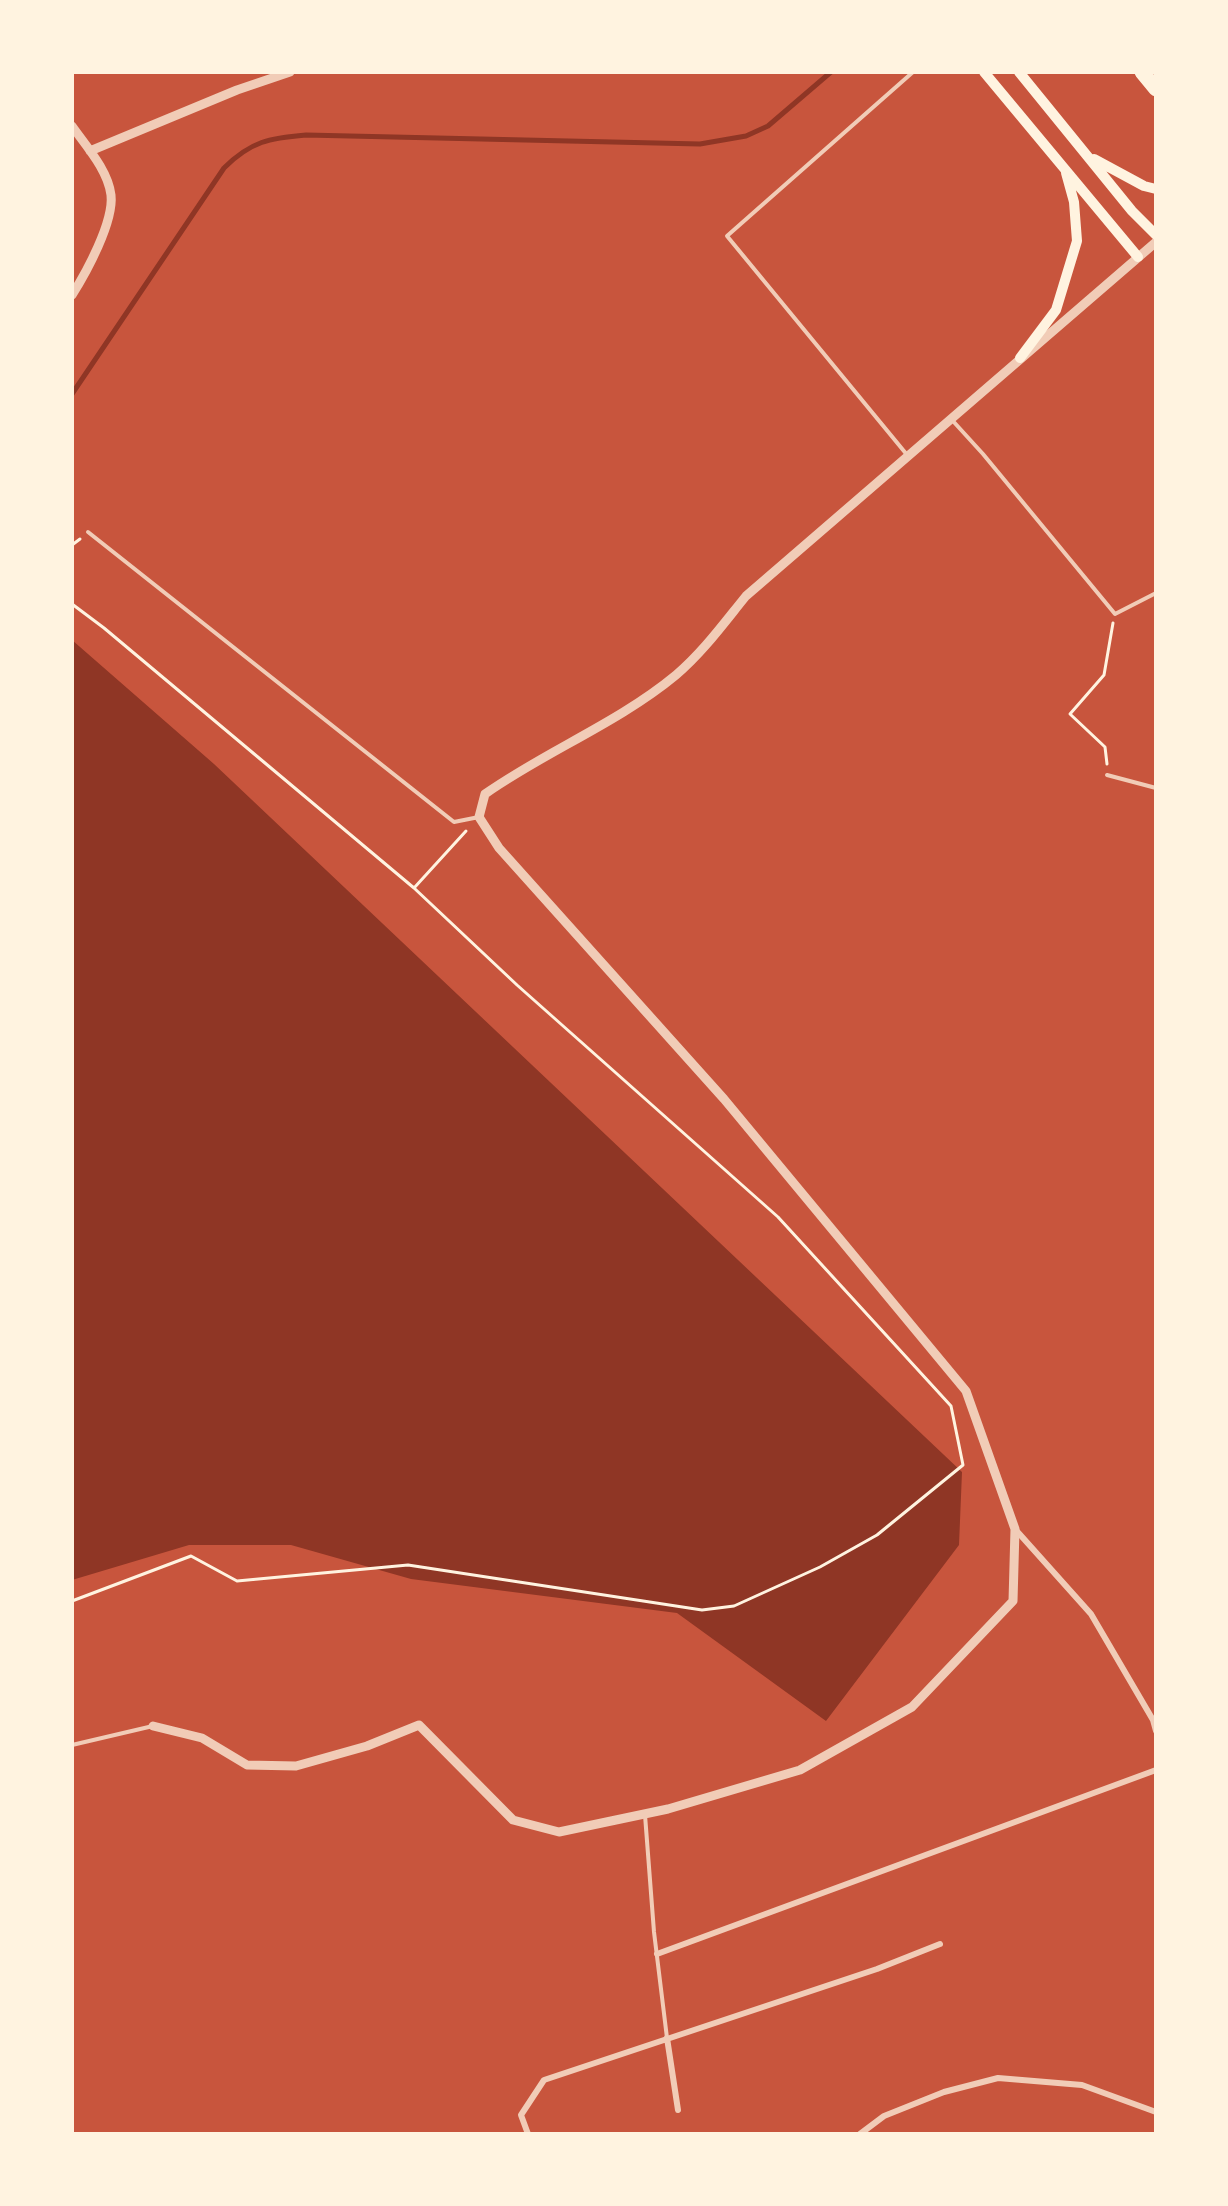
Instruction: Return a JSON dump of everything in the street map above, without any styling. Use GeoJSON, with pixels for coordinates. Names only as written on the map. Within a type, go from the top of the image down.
{"type":"FeatureCollection","features":[{"type":"Feature","properties":{"kind":"highway"},"geometry":{"type":"LineString","coordinates":[[1142,72],[1156,89]]}},
{"type":"Feature","properties":{"kind":"main road"},"geometry":{"type":"LineString","coordinates":[[984,72],[1138,257]]}},
{"type":"Feature","properties":{"kind":"main road"},"geometry":{"type":"LineString","coordinates":[[1019,72],[1156,235]]}},
{"type":"Feature","properties":{"kind":"main road"},"geometry":{"type":"LineString","coordinates":[[1086,154],[1144,186],[1156,189]]}},
{"type":"Feature","properties":{"kind":"main road"},"geometry":{"type":"LineString","coordinates":[[1020,358],[1056,310],[1077,241],[1074,202],[1066,170]]}},
{"type":"Feature","properties":{"kind":"street"},"geometry":{"type":"LineString","coordinates":[[90,151],[237,90],[290,72]]}},
{"type":"Feature","properties":{"kind":"street"},"geometry":{"type":"LineString","coordinates":[[72,126],[90,151],[109,188],[110,212],[93,256],[72,295]]}},
{"type":"Feature","properties":{"kind":"street"},"geometry":{"type":"LineString","coordinates":[[153,1726],[202,1738],[247,1765],[296,1766],[367,1746],[419,1725],[513,1820],[559,1832],[645,1814],[800,1770],[912,1707],[1013,1600],[1015,1529],[966,1391],[724,1099],[499,848],[480,817],[485,794],[615,717],[673,677],[704,647],[746,596],[1156,242]]}},
{"type":"Feature","properties":{"kind":"street"},"geometry":{"type":"LineString","coordinates":[[1015,1529],[1091,1614],[1153,1720],[1156,1731]]}},
{"type":"Feature","properties":{"kind":"street"},"geometry":{"type":"LineString","coordinates":[[657,1954],[1156,1770]]}},
{"type":"Feature","properties":{"kind":"street"},"geometry":{"type":"LineString","coordinates":[[528,2134],[521,2115],[544,2080],[877,1969],[940,1944]]}},
{"type":"Feature","properties":{"kind":"street"},"geometry":{"type":"LineString","coordinates":[[667,2038],[678,2110]]}},
{"type":"Feature","properties":{"kind":"street"},"geometry":{"type":"LineString","coordinates":[[860,2134],[884,2116],[944,2092],[998,2079],[1082,2085],[1156,2112]]}},
{"type":"Feature","properties":{"kind":"lane"},"geometry":{"type":"LineString","coordinates":[[908,457],[727,236],[913,72]]}},
{"type":"Feature","properties":{"kind":"lane"},"geometry":{"type":"LineString","coordinates":[[950,418],[983,454],[1114,614],[1156,593]]}},
{"type":"Feature","properties":{"kind":"lane"},"geometry":{"type":"LineString","coordinates":[[88,532],[454,822],[480,817]]}},
{"type":"Feature","properties":{"kind":"lane"},"geometry":{"type":"LineString","coordinates":[[1107,775],[1156,788]]}},
{"type":"Feature","properties":{"kind":"lane"},"geometry":{"type":"LineString","coordinates":[[72,1745],[153,1726]]}},
{"type":"Feature","properties":{"kind":"lane"},"geometry":{"type":"LineString","coordinates":[[645,1814],[667,2038]]}},
{"type":"Feature","properties":{"kind":"path"},"geometry":{"type":"LineString","coordinates":[[72,604],[104,628],[414,888],[517,985],[778,1217],[951,1406],[963,1465],[877,1535],[820,1567],[734,1606],[702,1610],[408,1565],[237,1581],[191,1557],[72,1601]]}},
{"type":"Feature","properties":{"kind":"path"},"geometry":{"type":"LineString","coordinates":[[1107,775],[1105,747],[1070,714],[1104,675],[1114,614]]}},
{"type":"Feature","properties":{"kind":"path"},"geometry":{"type":"LineString","coordinates":[[414,888],[480,817]]}},
{"type":"Feature","properties":{"kind":"shaded area"},"geometry":{"type":"Polygon","coordinates":[[[72,640],[214,764],[962,1472],[959,1545],[826,1721],[677,1613],[411,1579],[291,1545],[189,1545],[72,1580],[72,640]]]}},
{"type":"Feature","properties":{"kind":"waterway"},"geometry":{"type":"LineString","coordinates":[[72,394],[224,168],[252,146],[271,140],[306,135],[700,144],[746,136],[768,126],[831,72]]}}]}
